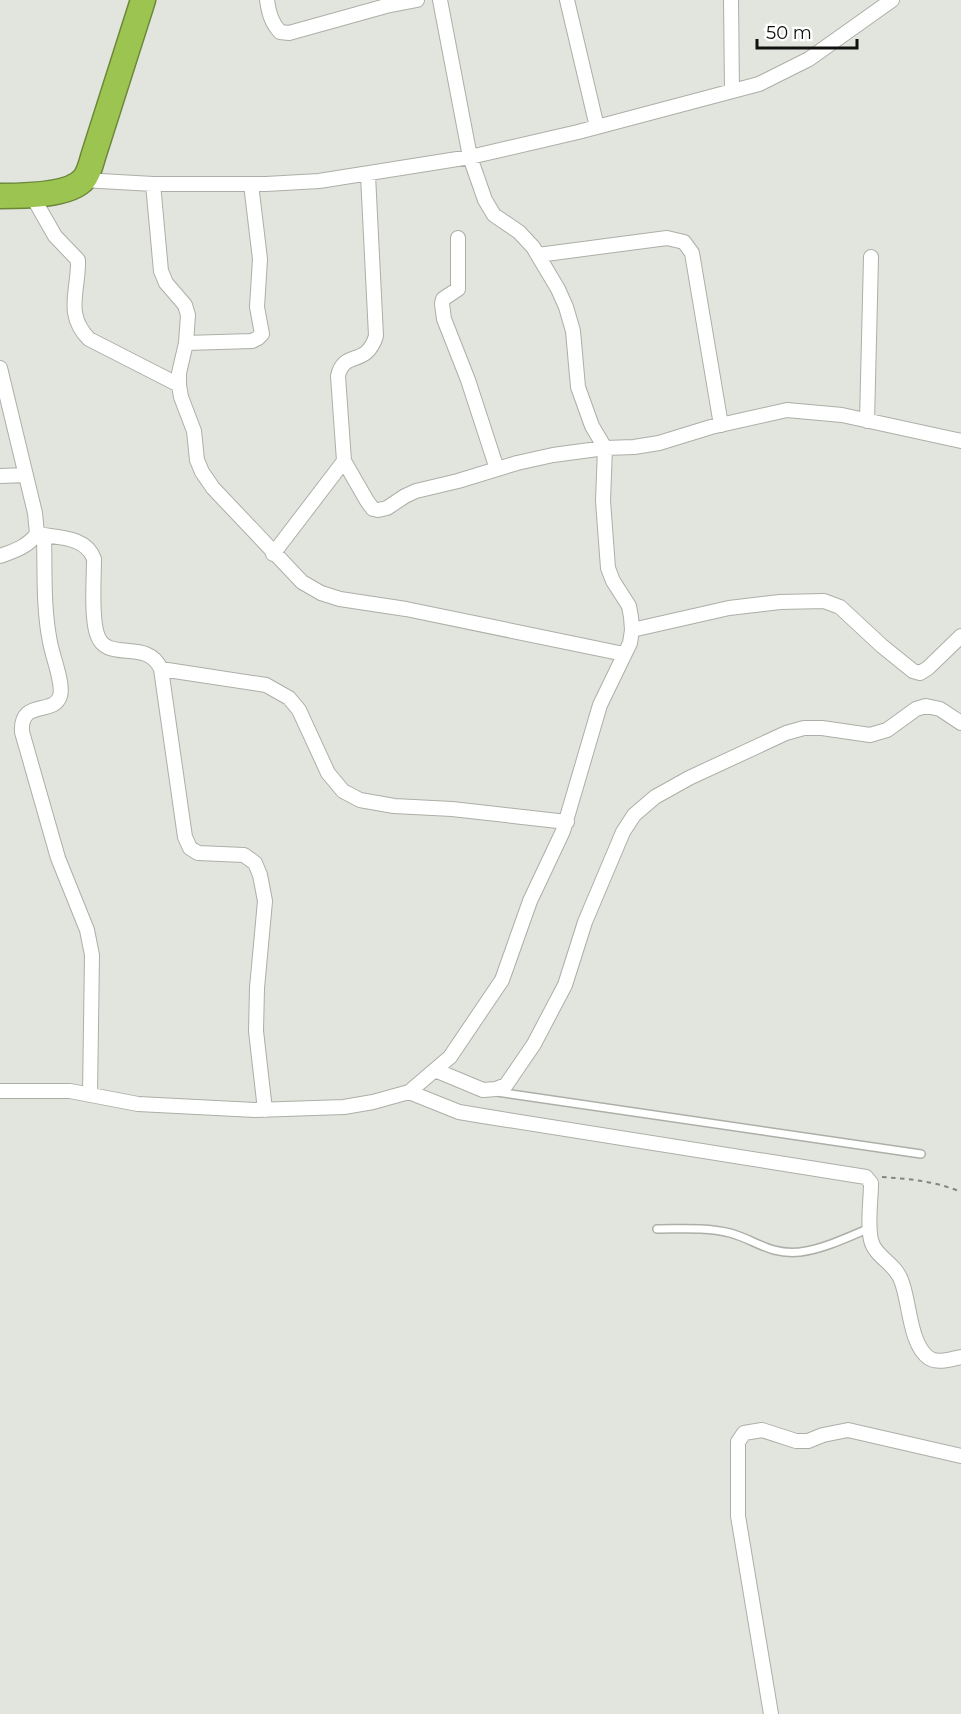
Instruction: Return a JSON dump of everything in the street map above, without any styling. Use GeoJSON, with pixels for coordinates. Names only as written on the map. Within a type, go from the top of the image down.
{"type":"FeatureCollection","features":[{"type":"Feature","properties":{"kind":"highway"},"geometry":{"type":"LineString","coordinates":[[0,196],[65,190],[83,180],[93,157],[143,0]]}},
{"type":"Feature","properties":{"kind":"street"},"geometry":{"type":"LineString","coordinates":[[267,0],[271,19],[280,33],[289,33],[386,6],[417,0]]}},
{"type":"Feature","properties":{"kind":"street"},"geometry":{"type":"LineString","coordinates":[[0,1091],[70,1091],[138,1104],[265,1110],[344,1107],[409,1092],[450,1057],[502,980],[512,957],[523,918],[567,822],[600,705],[630,644],[632,630],[629,606],[613,581],[608,568],[603,501],[604,448],[592,426],[578,387],[573,331],[566,307],[538,255],[519,232],[494,215],[485,200],[470,157],[440,0]]}},
{"type":"Feature","properties":{"kind":"street"},"geometry":{"type":"LineString","coordinates":[[567,0],[597,127]]}},
{"type":"Feature","properties":{"kind":"street"},"geometry":{"type":"LineString","coordinates":[[731,0],[732,91]]}},
{"type":"Feature","properties":{"kind":"street"},"geometry":{"type":"LineString","coordinates":[[83,180],[153,184],[319,181],[470,157],[597,127],[759,84],[810,59],[892,0]]}},
{"type":"Feature","properties":{"kind":"street"},"geometry":{"type":"LineString","coordinates":[[368,175],[376,336],[372,348],[365,354],[343,362],[338,376],[344,461],[373,509],[387,508],[416,491],[458,482],[497,468],[553,455],[659,443],[721,425],[787,410],[807,410],[961,441]]}},
{"type":"Feature","properties":{"kind":"street"},"geometry":{"type":"LineString","coordinates":[[153,184],[161,271],[166,283],[185,305],[188,315],[179,385],[181,397],[194,431],[198,460],[202,472],[213,488],[273,554],[311,589],[340,599],[406,609],[624,654]]}},
{"type":"Feature","properties":{"kind":"street"},"geometry":{"type":"LineString","coordinates":[[186,344],[252,340],[262,334],[257,307],[260,259],[251,184]]}},
{"type":"Feature","properties":{"kind":"street"},"geometry":{"type":"LineString","coordinates":[[31,194],[55,236],[78,260],[74,303],[80,330],[89,339],[179,385]]}},
{"type":"Feature","properties":{"kind":"street"},"geometry":{"type":"LineString","coordinates":[[459,238],[458,289],[443,299],[442,309],[497,468]]}},
{"type":"Feature","properties":{"kind":"street"},"geometry":{"type":"LineString","coordinates":[[538,255],[667,238],[684,242],[692,253],[721,425]]}},
{"type":"Feature","properties":{"kind":"street"},"geometry":{"type":"LineString","coordinates":[[867,421],[871,257]]}},
{"type":"Feature","properties":{"kind":"street"},"geometry":{"type":"LineString","coordinates":[[0,368],[41,535],[46,615],[61,688],[60,697],[54,703],[27,713],[21,722],[21,732],[58,858],[87,930],[92,955],[90,1095]]}},
{"type":"Feature","properties":{"kind":"street"},"geometry":{"type":"LineString","coordinates":[[273,554],[344,461]]}},
{"type":"Feature","properties":{"kind":"street"},"geometry":{"type":"LineString","coordinates":[[0,476],[26,475]]}},
{"type":"Feature","properties":{"kind":"street"},"geometry":{"type":"LineString","coordinates":[[0,556],[23,547],[41,535],[86,544],[94,559],[97,634],[102,643],[109,649],[146,653],[153,657],[161,669],[185,837],[190,848],[198,853],[244,855],[255,863],[265,901],[257,988],[256,1030],[265,1110]]}},
{"type":"Feature","properties":{"kind":"street"},"geometry":{"type":"LineString","coordinates":[[632,630],[729,608],[780,602],[824,601],[840,607],[882,646],[913,671],[920,673],[961,636]]}},
{"type":"Feature","properties":{"kind":"street"},"geometry":{"type":"LineString","coordinates":[[161,669],[266,685],[289,698],[299,710],[328,773],[343,791],[360,800],[394,806],[452,809],[567,822]]}},
{"type":"Feature","properties":{"kind":"street"},"geometry":{"type":"LineString","coordinates":[[435,1070],[483,1090],[506,1085],[534,1044],[565,985],[585,922],[623,832],[634,815],[655,797],[688,778],[786,733],[804,728],[822,728],[870,735],[887,729],[916,709],[926,706],[940,709],[961,723]]}},
{"type":"Feature","properties":{"kind":"street"},"geometry":{"type":"LineString","coordinates":[[409,1092],[434,1103],[467,1113],[866,1177],[871,1184],[871,1241],[876,1251],[895,1268],[901,1278],[913,1328],[923,1351],[930,1358],[939,1361],[961,1357]]}},
{"type":"Feature","properties":{"kind":"street"},"geometry":{"type":"LineString","coordinates":[[771,1714],[738,1516],[738,1442],[744,1433],[762,1430],[808,1442],[823,1435],[848,1430],[961,1456]]}},
{"type":"Feature","properties":{"kind":"lane"},"geometry":{"type":"LineString","coordinates":[[483,1090],[921,1154]]}},
{"type":"Feature","properties":{"kind":"lane"},"geometry":{"type":"LineString","coordinates":[[657,1228],[732,1233],[776,1251],[800,1252],[822,1247],[870,1228]]}},
{"type":"Feature","properties":{"kind":"path"},"geometry":{"type":"LineString","coordinates":[[866,1177],[913,1179],[939,1183],[961,1192]]}}]}
